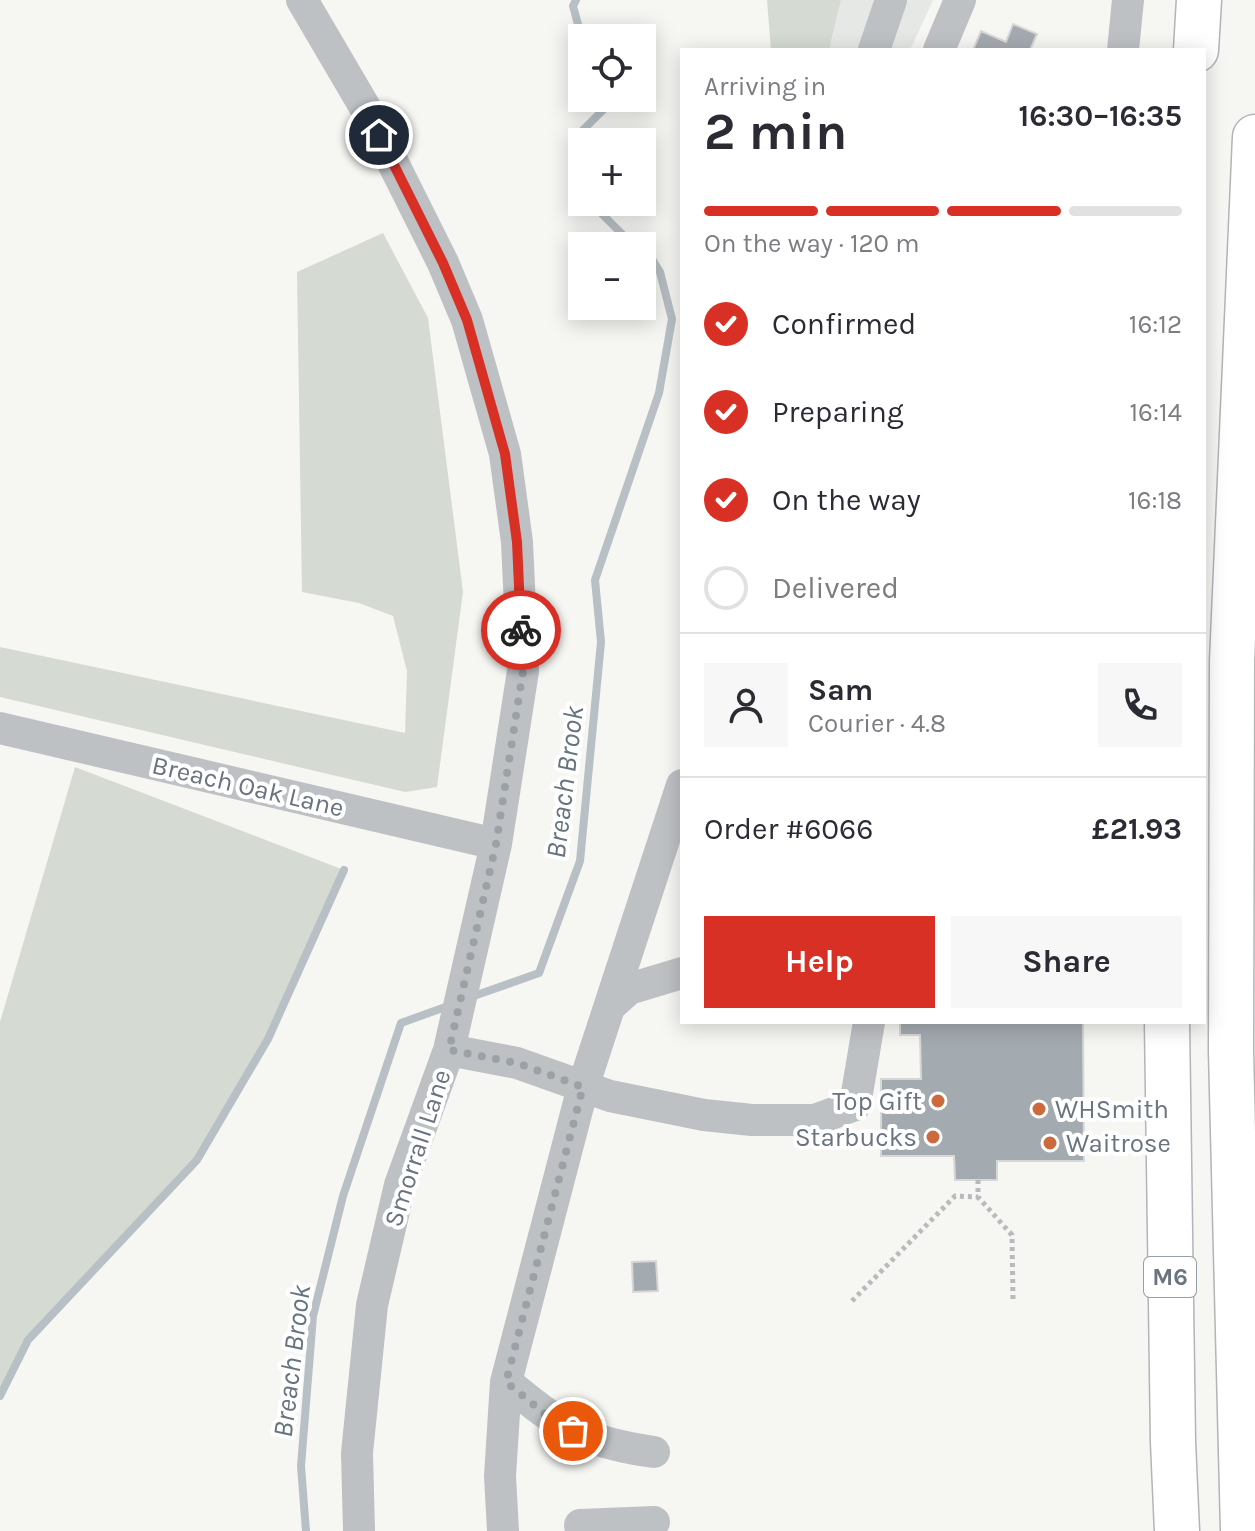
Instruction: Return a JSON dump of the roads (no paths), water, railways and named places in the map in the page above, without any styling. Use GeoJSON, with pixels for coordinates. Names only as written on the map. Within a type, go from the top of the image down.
{"type":"FeatureCollection","features":[{"type":"Feature","properties":{"kind":"highway"},"geometry":{"type":"LineString","coordinates":[[1196,48],[1199,0]]}},
{"type":"Feature","properties":{"kind":"highway"},"geometry":{"type":"LineString","coordinates":[[1243,1531],[1231,1051],[1232,676],[1240,432],[1255,137]]}},
{"type":"Feature","properties":{"kind":"highway","name":"M6"},"geometry":{"type":"LineString","coordinates":[[1167,1024],[1177,1531]]}},
{"type":"Feature","properties":{"kind":"street","name":"Smorrall Lane"},"geometry":{"type":"LineString","coordinates":[[302,0],[366,109],[443,263],[467,320],[505,454],[517,542],[523,671],[496,844],[452,1037],[400,1185],[372,1305],[357,1453],[359,1531]]}},
{"type":"Feature","properties":{"kind":"street"},"geometry":{"type":"LineString","coordinates":[[875,48],[891,0]]}},
{"type":"Feature","properties":{"kind":"street"},"geometry":{"type":"LineString","coordinates":[[940,48],[960,0]]}},
{"type":"Feature","properties":{"kind":"street"},"geometry":{"type":"LineString","coordinates":[[1123,48],[1128,0]]}},
{"type":"Feature","properties":{"kind":"street","name":"Breach Oak Lane"},"geometry":{"type":"LineString","coordinates":[[0,728],[496,844]]}},
{"type":"Feature","properties":{"kind":"street"},"geometry":{"type":"LineString","coordinates":[[503,1531],[500,1476],[506,1382],[583,1087],[680,791]]}},
{"type":"Feature","properties":{"kind":"street"},"geometry":{"type":"LineString","coordinates":[[611,1005],[629,989],[680,974]]}},
{"type":"Feature","properties":{"kind":"street"},"geometry":{"type":"LineString","coordinates":[[452,1037],[610,1096],[704,1115],[752,1120],[815,1120],[855,1105],[869,1024]]}},
{"type":"Feature","properties":{"kind":"street"},"geometry":{"type":"LineString","coordinates":[[506,1382],[551,1419],[590,1440],[654,1452]]}},
{"type":"Feature","properties":{"kind":"street"},"geometry":{"type":"LineString","coordinates":[[581,1531],[580,1525],[654,1522]]}},
{"type":"Feature","properties":{"kind":"waterway","name":"Breach Brook"},"geometry":{"type":"LineString","coordinates":[[576,0],[573,6],[578,24]]}},
{"type":"Feature","properties":{"kind":"waterway","name":"Breach Brook"},"geometry":{"type":"LineString","coordinates":[[585,128],[601,112]]}},
{"type":"Feature","properties":{"kind":"waterway","name":"Breach Brook"},"geometry":{"type":"LineString","coordinates":[[471,997],[539,973],[580,861],[601,642],[595,580],[659,393],[672,319],[660,272],[644,246],[623,235],[604,216]]}},
{"type":"Feature","properties":{"kind":"waterway"},"geometry":{"type":"LineString","coordinates":[[0,1396],[28,1340],[197,1160],[268,1039],[344,870]]}},
{"type":"Feature","properties":{"kind":"waterway","name":"Breach Brook"},"geometry":{"type":"LineString","coordinates":[[306,1531],[301,1466],[313,1316],[343,1196],[401,1023],[451,1005]]}},
{"type":"Feature","properties":{"kind":"place","name":"Top Gift"},"geometry":{"type":"Point","coordinates":[938,1101]}},
{"type":"Feature","properties":{"kind":"place","name":"WHSmith"},"geometry":{"type":"Point","coordinates":[1039,1109]}},
{"type":"Feature","properties":{"kind":"place","name":"Starbucks"},"geometry":{"type":"Point","coordinates":[933,1137]}},
{"type":"Feature","properties":{"kind":"place","name":"Waitrose"},"geometry":{"type":"Point","coordinates":[1050,1143]}}]}
